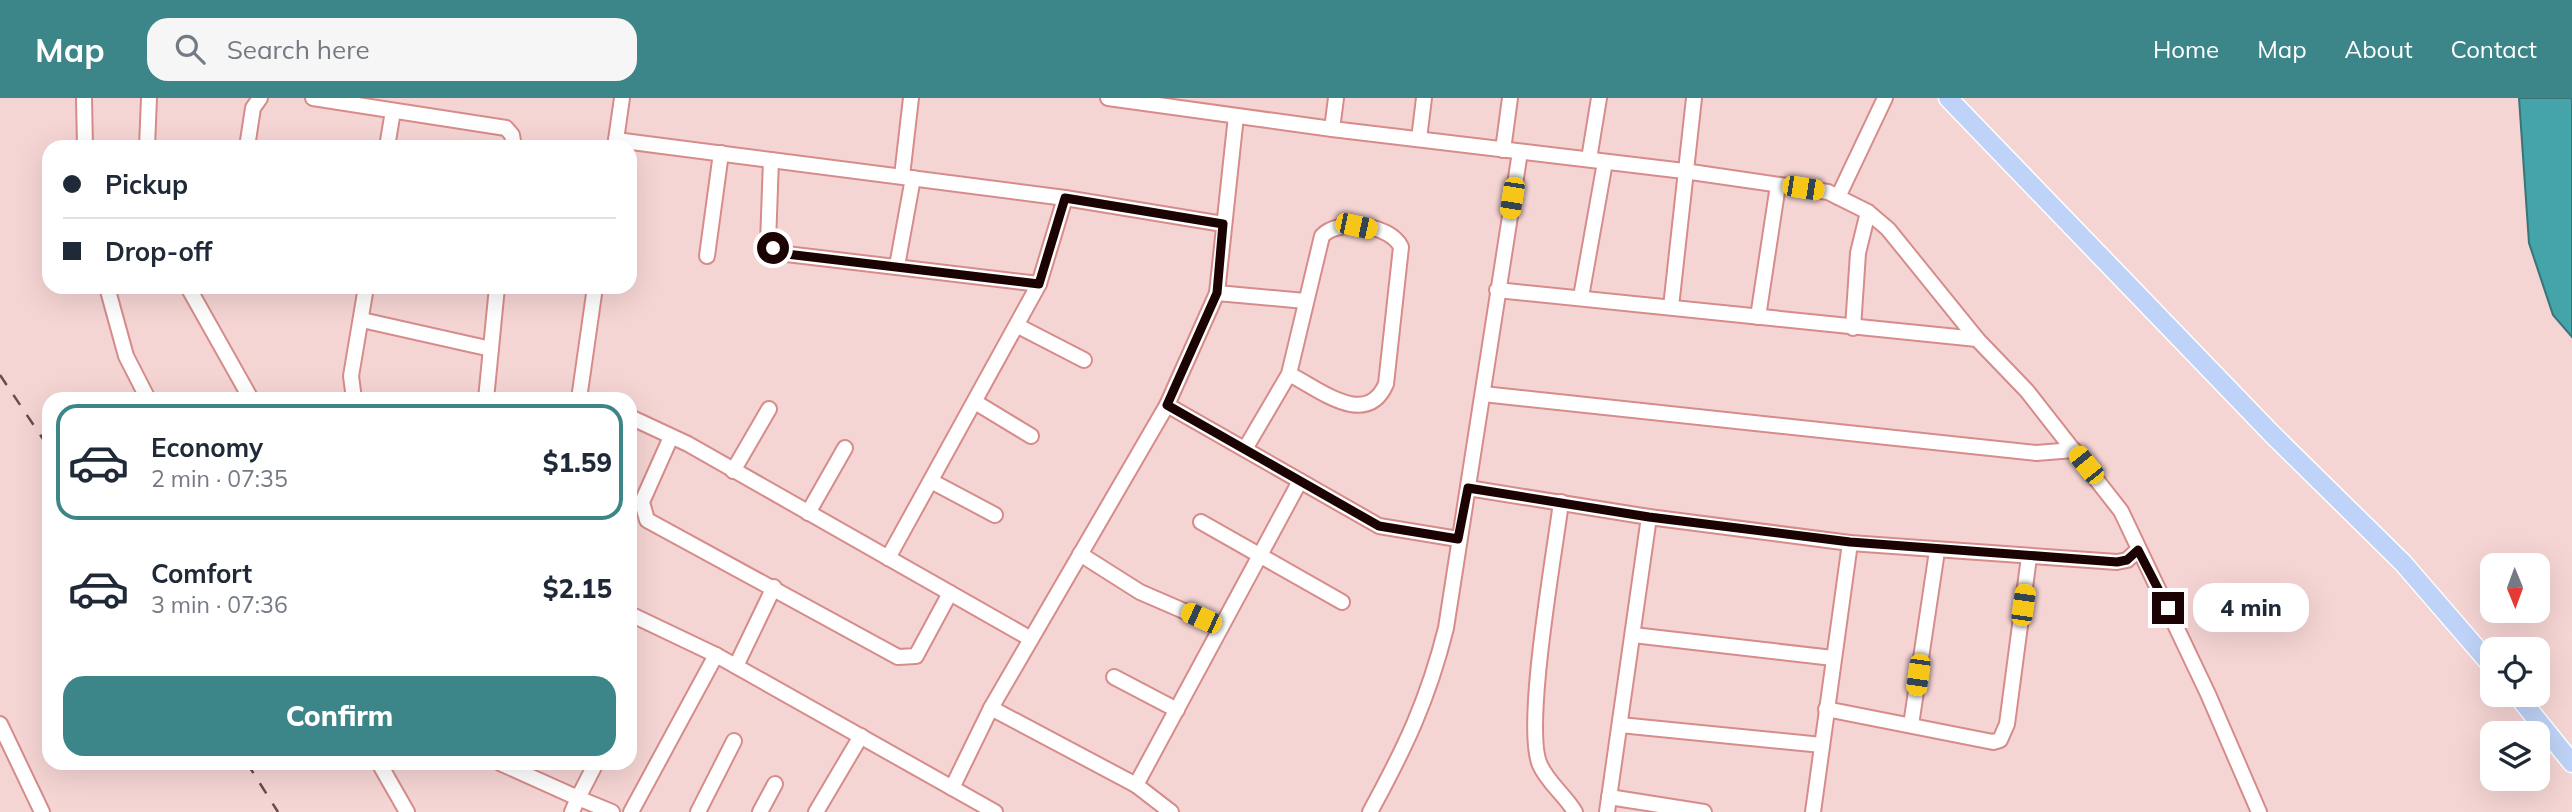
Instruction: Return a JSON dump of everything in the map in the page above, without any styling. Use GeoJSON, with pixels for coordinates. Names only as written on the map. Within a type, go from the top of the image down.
{"type":"FeatureCollection","features":[{"type":"Feature","properties":{"kind":"main road"},"geometry":{"type":"LineString","coordinates":[[1948,98],[2272,434],[2403,563],[2480,652]]}},
{"type":"Feature","properties":{"kind":"main road"},"geometry":{"type":"LineString","coordinates":[[2526,707],[2572,763]]}},
{"type":"Feature","properties":{"kind":"street"},"geometry":{"type":"LineString","coordinates":[[84,98],[85,140]]}},
{"type":"Feature","properties":{"kind":"street"},"geometry":{"type":"LineString","coordinates":[[147,140],[149,98]]}},
{"type":"Feature","properties":{"kind":"street"},"geometry":{"type":"LineString","coordinates":[[248,140],[253,108],[260,98]]}},
{"type":"Feature","properties":{"kind":"street"},"geometry":{"type":"LineString","coordinates":[[313,98],[506,128],[513,140]]}},
{"type":"Feature","properties":{"kind":"street"},"geometry":{"type":"LineString","coordinates":[[616,140],[622,98]]}},
{"type":"Feature","properties":{"kind":"street"},"geometry":{"type":"LineString","coordinates":[[897,266],[907,177],[911,98]]}},
{"type":"Feature","properties":{"kind":"street"},"geometry":{"type":"LineString","coordinates":[[1108,98],[1778,185],[1838,197],[1868,212],[1888,229],[1977,339],[2027,391],[2121,511],[2208,694],[2259,812]]}},
{"type":"Feature","properties":{"kind":"street"},"geometry":{"type":"LineString","coordinates":[[1332,129],[1336,98]]}},
{"type":"Feature","properties":{"kind":"street"},"geometry":{"type":"LineString","coordinates":[[1419,139],[1424,98]]}},
{"type":"Feature","properties":{"kind":"street"},"geometry":{"type":"LineString","coordinates":[[1503,150],[1510,98]]}},
{"type":"Feature","properties":{"kind":"street"},"geometry":{"type":"LineString","coordinates":[[1590,159],[1599,98]]}},
{"type":"Feature","properties":{"kind":"street"},"geometry":{"type":"LineString","coordinates":[[1671,307],[1694,98]]}},
{"type":"Feature","properties":{"kind":"street"},"geometry":{"type":"LineString","coordinates":[[1838,197],[1885,98]]}},
{"type":"Feature","properties":{"kind":"street"},"geometry":{"type":"LineString","coordinates":[[388,140],[393,111]]}},
{"type":"Feature","properties":{"kind":"street"},"geometry":{"type":"LineString","coordinates":[[952,788],[991,708],[1167,405],[1217,293],[1236,116]]}},
{"type":"Feature","properties":{"kind":"street"},"geometry":{"type":"LineString","coordinates":[[637,146],[721,153],[1065,198],[1223,224]]}},
{"type":"Feature","properties":{"kind":"street"},"geometry":{"type":"LineString","coordinates":[[1370,812],[1415,729],[1435,672],[1446,628],[1520,152]]}},
{"type":"Feature","properties":{"kind":"street"},"geometry":{"type":"LineString","coordinates":[[707,256],[721,153]]}},
{"type":"Feature","properties":{"kind":"street"},"geometry":{"type":"LineString","coordinates":[[771,160],[768,243],[778,253],[1039,284]]}},
{"type":"Feature","properties":{"kind":"street"},"geometry":{"type":"LineString","coordinates":[[1581,297],[1605,162]]}},
{"type":"Feature","properties":{"kind":"street"},"geometry":{"type":"LineString","coordinates":[[1758,317],[1778,185]]}},
{"type":"Feature","properties":{"kind":"street"},"geometry":{"type":"LineString","coordinates":[[888,558],[1039,284],[1065,198]]}},
{"type":"Feature","properties":{"kind":"street"},"geometry":{"type":"LineString","coordinates":[[1853,328],[1858,253],[1868,212]]}},
{"type":"Feature","properties":{"kind":"street"},"geometry":{"type":"LineString","coordinates":[[1245,449],[1289,374],[1322,236],[1328,229],[1339,225],[1389,233],[1397,238],[1401,247],[1386,384],[1380,398],[1368,406],[1352,406],[1289,374]]}},
{"type":"Feature","properties":{"kind":"street"},"geometry":{"type":"LineString","coordinates":[[1497,290],[1977,339]]}},
{"type":"Feature","properties":{"kind":"street"},"geometry":{"type":"LineString","coordinates":[[1217,293],[1305,301]]}},
{"type":"Feature","properties":{"kind":"street"},"geometry":{"type":"LineString","coordinates":[[109,294],[126,356],[144,392]]}},
{"type":"Feature","properties":{"kind":"street"},"geometry":{"type":"LineString","coordinates":[[192,294],[247,392]]}},
{"type":"Feature","properties":{"kind":"street"},"geometry":{"type":"LineString","coordinates":[[353,392],[351,376],[365,294]]}},
{"type":"Feature","properties":{"kind":"street"},"geometry":{"type":"LineString","coordinates":[[487,392],[496,294]]}},
{"type":"Feature","properties":{"kind":"street"},"geometry":{"type":"LineString","coordinates":[[580,392],[594,294]]}},
{"type":"Feature","properties":{"kind":"street"},"geometry":{"type":"LineString","coordinates":[[362,320],[491,349]]}},
{"type":"Feature","properties":{"kind":"street"},"geometry":{"type":"LineString","coordinates":[[1018,326],[1084,360]]}},
{"type":"Feature","properties":{"kind":"street"},"geometry":{"type":"LineString","coordinates":[[1483,394],[2036,453],[2074,450]]}},
{"type":"Feature","properties":{"kind":"street"},"geometry":{"type":"LineString","coordinates":[[975,402],[1031,436]]}},
{"type":"Feature","properties":{"kind":"street"},"geometry":{"type":"LineString","coordinates":[[1167,405],[1379,526],[1458,539]]}},
{"type":"Feature","properties":{"kind":"street"},"geometry":{"type":"LineString","coordinates":[[733,471],[769,409]]}},
{"type":"Feature","properties":{"kind":"street"},"geometry":{"type":"LineString","coordinates":[[637,420],[733,471],[1031,639]]}},
{"type":"Feature","properties":{"kind":"street"},"geometry":{"type":"LineString","coordinates":[[671,437],[642,502],[648,520],[898,657],[916,656],[950,593]]}},
{"type":"Feature","properties":{"kind":"street"},"geometry":{"type":"LineString","coordinates":[[808,513],[845,448]]}},
{"type":"Feature","properties":{"kind":"street"},"geometry":{"type":"LineString","coordinates":[[931,481],[995,515]]}},
{"type":"Feature","properties":{"kind":"street"},"geometry":{"type":"LineString","coordinates":[[1136,785],[1300,481]]}},
{"type":"Feature","properties":{"kind":"street"},"geometry":{"type":"LineString","coordinates":[[1468,488],[1649,517],[1937,551],[2117,562],[2127,560],[2138,550]]}},
{"type":"Feature","properties":{"kind":"street"},"geometry":{"type":"LineString","coordinates":[[1561,502],[1542,648],[1536,736],[1539,763],[1576,812]]}},
{"type":"Feature","properties":{"kind":"street"},"geometry":{"type":"LineString","coordinates":[[1607,812],[1649,517]]}},
{"type":"Feature","properties":{"kind":"street"},"geometry":{"type":"LineString","coordinates":[[1201,522],[1342,602]]}},
{"type":"Feature","properties":{"kind":"street"},"geometry":{"type":"LineString","coordinates":[[1813,812],[1850,542]]}},
{"type":"Feature","properties":{"kind":"street"},"geometry":{"type":"LineString","coordinates":[[1910,725],[1937,551]]}},
{"type":"Feature","properties":{"kind":"street"},"geometry":{"type":"LineString","coordinates":[[1080,554],[1140,592],[1221,627]]}},
{"type":"Feature","properties":{"kind":"street"},"geometry":{"type":"LineString","coordinates":[[1826,709],[1993,742],[2004,736],[2029,557]]}},
{"type":"Feature","properties":{"kind":"street"},"geometry":{"type":"LineString","coordinates":[[736,666],[774,587]]}},
{"type":"Feature","properties":{"kind":"street"},"geometry":{"type":"LineString","coordinates":[[637,617],[716,655],[995,812]]}},
{"type":"Feature","properties":{"kind":"street"},"geometry":{"type":"LineString","coordinates":[[1633,635],[1833,658]]}},
{"type":"Feature","properties":{"kind":"street"},"geometry":{"type":"LineString","coordinates":[[631,812],[716,655]]}},
{"type":"Feature","properties":{"kind":"street"},"geometry":{"type":"LineString","coordinates":[[1114,677],[1177,710]]}},
{"type":"Feature","properties":{"kind":"street"},"geometry":{"type":"LineString","coordinates":[[991,708],[1136,785],[1171,812]]}},
{"type":"Feature","properties":{"kind":"street"},"geometry":{"type":"LineString","coordinates":[[1620,725],[1822,745]]}},
{"type":"Feature","properties":{"kind":"street"},"geometry":{"type":"LineString","coordinates":[[2,730],[41,812]]}},
{"type":"Feature","properties":{"kind":"street"},"geometry":{"type":"LineString","coordinates":[[816,812],[861,736]]}},
{"type":"Feature","properties":{"kind":"street"},"geometry":{"type":"LineString","coordinates":[[698,812],[734,741]]}},
{"type":"Feature","properties":{"kind":"street"},"geometry":{"type":"LineString","coordinates":[[383,770],[407,812]]}},
{"type":"Feature","properties":{"kind":"street"},"geometry":{"type":"LineString","coordinates":[[520,770],[575,805],[612,812]]}},
{"type":"Feature","properties":{"kind":"street"},"geometry":{"type":"LineString","coordinates":[[575,805],[592,770]]}},
{"type":"Feature","properties":{"kind":"street"},"geometry":{"type":"LineString","coordinates":[[760,812],[775,784]]}},
{"type":"Feature","properties":{"kind":"street"},"geometry":{"type":"LineString","coordinates":[[1609,797],[1704,812]]}},
{"type":"Feature","properties":{"kind":"water"},"geometry":{"type":"Polygon","coordinates":[[[2519,98],[2572,98],[2572,337],[2553,315],[2529,243],[2519,98]]]}},
{"type":"Feature","properties":{"kind":"railway"},"geometry":{"type":"LineString","coordinates":[[0,375],[42,438]]}},
{"type":"Feature","properties":{"kind":"railway"},"geometry":{"type":"LineString","coordinates":[[251,770],[278,812]]}},
{"type":"Feature","properties":{"kind":"route"},"geometry":{"type":"LineString","coordinates":[[773,248],[778,253],[1039,284],[1048,263],[1065,198],[1223,224],[1217,293],[1167,405],[1379,526],[1458,539],[1468,488],[1649,517],[1937,551],[2117,562],[2127,560],[2138,550],[2168,608]]}}]}
